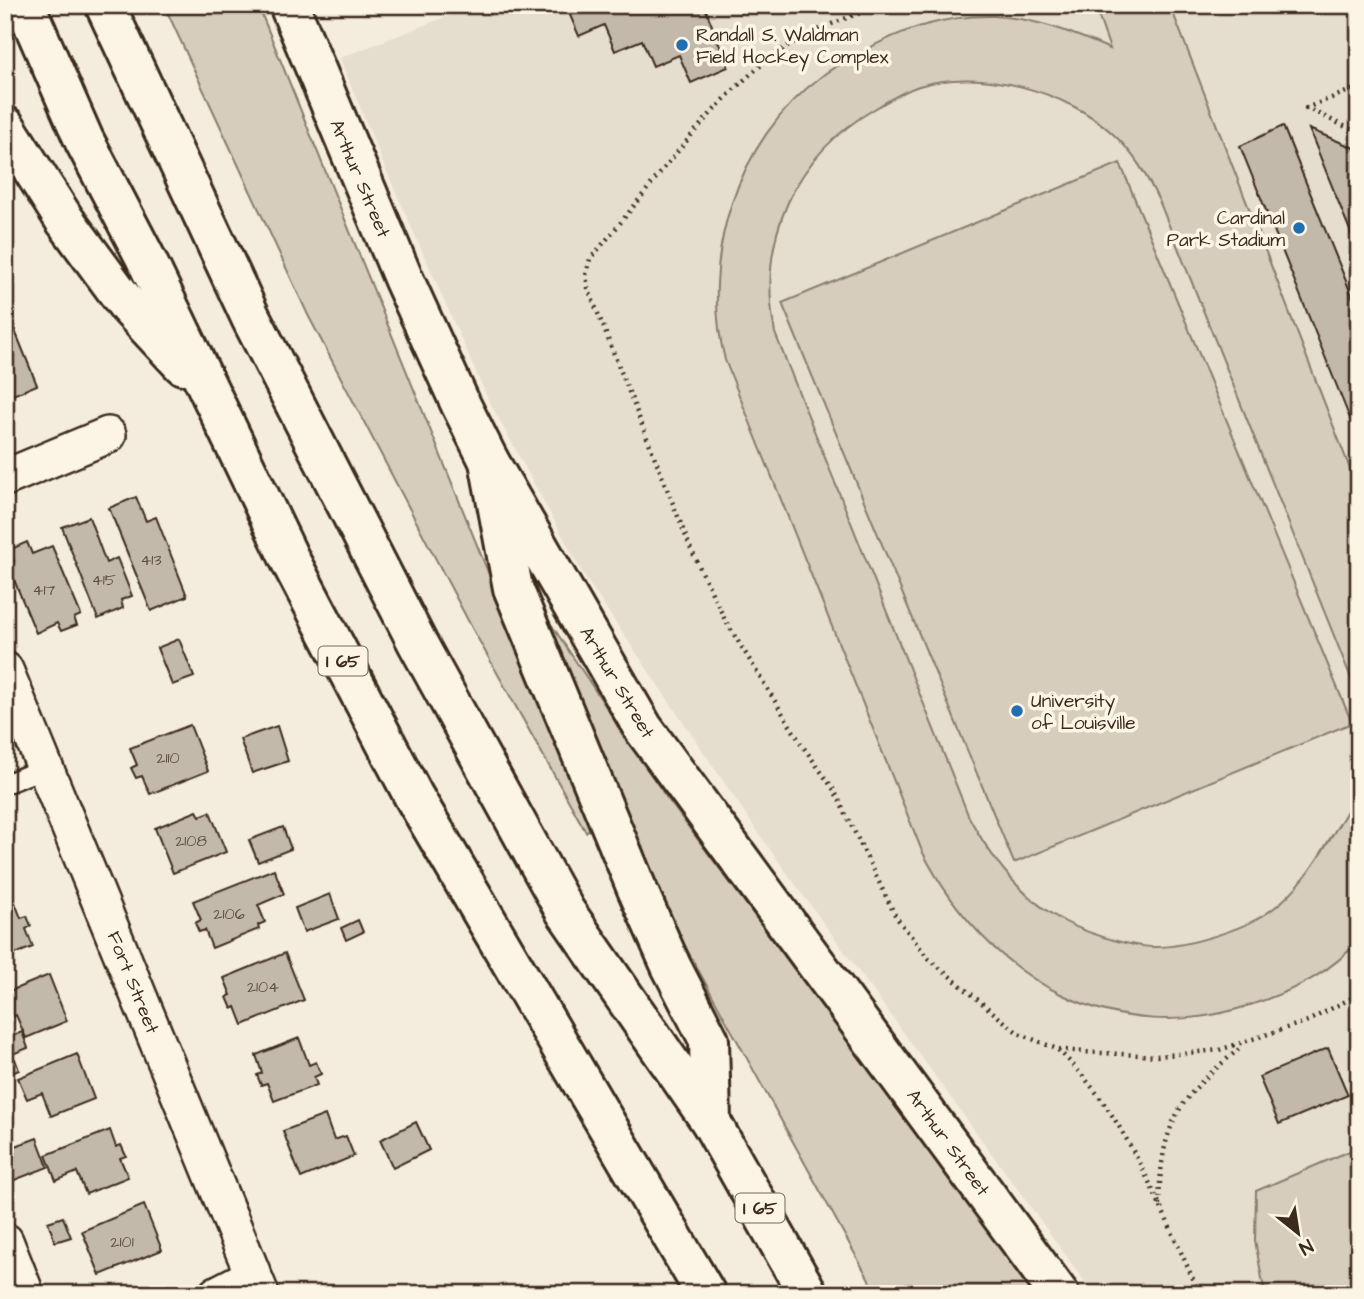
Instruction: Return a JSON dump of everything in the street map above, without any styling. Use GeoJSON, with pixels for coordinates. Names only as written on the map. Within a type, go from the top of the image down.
{"type":"FeatureCollection","features":[{"type":"Feature","properties":{"kind":"main road","name":"I 65"},"geometry":{"type":"LineString","coordinates":[[24,5],[84,140],[292,564],[413,795],[706,1294]]}},
{"type":"Feature","properties":{"kind":"main road","name":"I 65"},"geometry":{"type":"LineString","coordinates":[[105,5],[251,318],[418,644],[565,911],[711,1122],[808,1294]]}},
{"type":"Feature","properties":{"kind":"main road","name":"Arthur Street"},"geometry":{"type":"LineString","coordinates":[[289,5],[403,278],[489,461],[643,727],[1059,1294]]}},
{"type":"Feature","properties":{"kind":"main road"},"geometry":{"type":"LineString","coordinates":[[5,126],[64,219],[128,306],[208,391]]}},
{"type":"Feature","properties":{"kind":"main road"},"geometry":{"type":"LineString","coordinates":[[489,461],[513,589],[637,889],[671,966],[709,1040],[711,1122]]}},
{"type":"Feature","properties":{"kind":"street"},"geometry":{"type":"LineString","coordinates":[[5,478],[108,435]]}},
{"type":"Feature","properties":{"kind":"street","name":"Fort Street"},"geometry":{"type":"LineString","coordinates":[[5,670],[257,1285]]}},
{"type":"Feature","properties":{"kind":"street"},"geometry":{"type":"LineString","coordinates":[[5,1241],[26,1294]]}},
{"type":"Feature","properties":{"kind":"street"},"geometry":{"type":"LineString","coordinates":[[217,1294],[257,1285]]}},
{"type":"Feature","properties":{"kind":"lane"},"geometry":{"type":"LineString","coordinates":[[5,784],[47,768]]}},
{"type":"Feature","properties":{"kind":"path"},"geometry":{"type":"LineString","coordinates":[[886,5],[827,26],[767,60],[708,118],[590,259],[586,275],[588,288],[690,547],[725,620],[802,744],[834,790],[896,917],[929,959],[1018,1033],[1057,1049],[1157,1056],[1209,1051],[1247,1043],[1308,1021],[1359,994]]}},
{"type":"Feature","properties":{"kind":"path"},"geometry":{"type":"LineString","coordinates":[[1359,87],[1306,108],[1359,133]]}},
{"type":"Feature","properties":{"kind":"path"},"geometry":{"type":"LineString","coordinates":[[1159,1206],[1163,1150],[1186,1096],[1204,1077],[1247,1043]]}},
{"type":"Feature","properties":{"kind":"path"},"geometry":{"type":"LineString","coordinates":[[1057,1049],[1085,1075],[1114,1118],[1200,1294]]}},
{"type":"Feature","properties":{"kind":"shaded area"},"geometry":{"type":"Polygon","coordinates":[[[164,5],[258,5],[591,827],[586,832],[472,628],[308,315],[164,5]]]}},
{"type":"Feature","properties":{"kind":"shaded area","name":"University of Louisville"},"geometry":{"type":"Polygon","coordinates":[[[476,5],[1359,5],[1359,1294],[1094,1294],[766,844],[586,579],[489,401],[382,161],[340,58],[476,5]]]}},
{"type":"Feature","properties":{"kind":"shaded area"},"geometry":{"type":"Polygon","coordinates":[[[1114,5],[1170,5],[1359,492],[1359,706],[1355,688],[1160,203],[1145,174],[1127,149],[1093,118],[1047,95],[995,81],[943,81],[919,86],[891,99],[847,128],[823,150],[803,176],[788,203],[777,233],[771,298],[775,333],[969,817],[1006,873],[1041,907],[1077,927],[1104,937],[1145,946],[1168,946],[1198,941],[1229,931],[1267,913],[1298,884],[1318,859],[1344,816],[1354,798],[1359,779],[1359,940],[1336,962],[1299,986],[1256,1003],[1204,1016],[1153,1019],[1105,1011],[1060,994],[1019,968],[982,936],[949,896],[922,851],[725,360],[718,321],[717,282],[722,243],[732,204],[747,167],[767,133],[792,102],[822,76],[874,45],[906,31],[941,21],[976,16],[1010,17],[1039,23],[1110,49],[1097,12],[1114,5]]]}},
{"type":"Feature","properties":{"kind":"shaded area"},"geometry":{"type":"Polygon","coordinates":[[[1120,163],[1352,723],[1014,863],[782,303],[1120,163]]]}},
{"type":"Feature","properties":{"kind":"shaded area"},"geometry":{"type":"Polygon","coordinates":[[[545,615],[664,794],[1036,1294],[877,1294],[664,908],[545,615]]]}},
{"type":"Feature","properties":{"kind":"shaded area"},"geometry":{"type":"Polygon","coordinates":[[[1359,1147],[1359,1294],[1265,1294],[1255,1241],[1256,1191],[1359,1147]]]}},
{"type":"Feature","properties":{"kind":"building","name":"Randall S. Waldman Field Hockey Complex"},"geometry":{"type":"Polygon","coordinates":[[[704,5],[728,67],[691,83],[679,55],[653,66],[642,40],[615,51],[604,25],[579,36],[566,6],[704,5]]]}},
{"type":"Feature","properties":{"kind":"building","name":"Cardinal Park Stadium"},"geometry":{"type":"Polygon","coordinates":[[[1283,126],[1359,313],[1359,441],[1240,146],[1283,126]]]}},
{"type":"Feature","properties":{"kind":"building"},"geometry":{"type":"Polygon","coordinates":[[[1309,129],[1359,150],[1359,253],[1309,129]]]}},
{"type":"Feature","properties":{"kind":"building"},"geometry":{"type":"Polygon","coordinates":[[[5,306],[37,385],[8,397],[5,391],[5,306]]]}},
{"type":"Feature","properties":{"kind":"building"},"geometry":{"type":"Polygon","coordinates":[[[136,497],[146,521],[156,517],[187,596],[151,611],[109,508],[136,497]]]}},
{"type":"Feature","properties":{"kind":"building"},"geometry":{"type":"Polygon","coordinates":[[[89,517],[106,563],[117,558],[132,596],[121,600],[123,608],[98,619],[62,527],[89,517]]]}},
{"type":"Feature","properties":{"kind":"building"},"geometry":{"type":"Polygon","coordinates":[[[27,542],[32,554],[52,546],[81,615],[74,618],[77,625],[61,631],[57,623],[36,633],[7,563],[14,561],[9,550],[27,542]]]}},
{"type":"Feature","properties":{"kind":"building"},"geometry":{"type":"Polygon","coordinates":[[[179,639],[194,677],[172,685],[157,648],[179,639]]]}},
{"type":"Feature","properties":{"kind":"building"},"geometry":{"type":"Polygon","coordinates":[[[190,725],[208,771],[150,794],[142,776],[136,778],[131,768],[137,765],[130,748],[190,725]]]}},
{"type":"Feature","properties":{"kind":"building"},"geometry":{"type":"Polygon","coordinates":[[[277,726],[288,761],[252,773],[240,739],[277,726]]]}},
{"type":"Feature","properties":{"kind":"building"},"geometry":{"type":"Polygon","coordinates":[[[197,811],[200,816],[210,812],[226,852],[173,873],[155,828],[197,811]]]}},
{"type":"Feature","properties":{"kind":"building"},"geometry":{"type":"Polygon","coordinates":[[[283,827],[291,849],[258,862],[249,840],[283,827]]]}},
{"type":"Feature","properties":{"kind":"building"},"geometry":{"type":"Polygon","coordinates":[[[274,869],[284,894],[258,905],[265,922],[258,925],[259,929],[212,948],[205,930],[199,932],[195,923],[201,920],[193,901],[274,869]]]}},
{"type":"Feature","properties":{"kind":"building"},"geometry":{"type":"Polygon","coordinates":[[[330,894],[339,919],[304,932],[295,908],[330,894]]]}},
{"type":"Feature","properties":{"kind":"building"},"geometry":{"type":"Polygon","coordinates":[[[14,900],[21,918],[27,916],[31,926],[26,929],[33,947],[5,958],[5,903],[14,900]]]}},
{"type":"Feature","properties":{"kind":"building"},"geometry":{"type":"Polygon","coordinates":[[[358,920],[363,932],[346,940],[341,928],[358,920]]]}},
{"type":"Feature","properties":{"kind":"building"},"geometry":{"type":"Polygon","coordinates":[[[285,953],[304,1000],[243,1025],[236,1007],[232,1009],[227,997],[231,995],[224,978],[285,953]]]}},
{"type":"Feature","properties":{"kind":"building"},"geometry":{"type":"Polygon","coordinates":[[[49,975],[67,1021],[26,1038],[16,1015],[5,1020],[5,993],[49,975]]]}},
{"type":"Feature","properties":{"kind":"building"},"geometry":{"type":"Polygon","coordinates":[[[22,1032],[28,1048],[10,1055],[5,1039],[22,1032]]]}},
{"type":"Feature","properties":{"kind":"building"},"geometry":{"type":"Polygon","coordinates":[[[299,1038],[309,1065],[316,1062],[321,1074],[314,1077],[317,1085],[274,1101],[267,1083],[261,1085],[257,1075],[262,1073],[256,1055],[299,1038]]]}},
{"type":"Feature","properties":{"kind":"building"},"geometry":{"type":"Polygon","coordinates":[[[1328,1048],[1348,1095],[1279,1124],[1259,1077],[1328,1048]]]}},
{"type":"Feature","properties":{"kind":"building"},"geometry":{"type":"Polygon","coordinates":[[[77,1054],[94,1099],[51,1116],[42,1093],[27,1099],[18,1078],[77,1054]]]}},
{"type":"Feature","properties":{"kind":"building"},"geometry":{"type":"Polygon","coordinates":[[[15,1059],[19,1070],[5,1076],[5,1063],[15,1059]]]}},
{"type":"Feature","properties":{"kind":"building"},"geometry":{"type":"Polygon","coordinates":[[[325,1115],[334,1140],[346,1136],[354,1156],[301,1178],[283,1131],[325,1115]]]}},
{"type":"Feature","properties":{"kind":"building"},"geometry":{"type":"Polygon","coordinates":[[[416,1122],[429,1150],[393,1168],[380,1140],[416,1122]]]}},
{"type":"Feature","properties":{"kind":"building"},"geometry":{"type":"Polygon","coordinates":[[[110,1130],[116,1147],[121,1145],[126,1156],[120,1158],[128,1177],[86,1194],[77,1172],[56,1181],[46,1155],[110,1130]]]}},
{"type":"Feature","properties":{"kind":"building"},"geometry":{"type":"Polygon","coordinates":[[[37,1138],[48,1167],[12,1181],[5,1164],[5,1150],[37,1138]]]}},
{"type":"Feature","properties":{"kind":"building"},"geometry":{"type":"Polygon","coordinates":[[[144,1205],[162,1250],[100,1275],[82,1231],[144,1205]]]}},
{"type":"Feature","properties":{"kind":"building"},"geometry":{"type":"Polygon","coordinates":[[[63,1217],[71,1237],[55,1242],[48,1222],[63,1217]]]}},
{"type":"Feature","properties":{"kind":"place","name":"Randall S. Waldman Field Hockey Complex"},"geometry":{"type":"Point","coordinates":[682,45]}},
{"type":"Feature","properties":{"kind":"place","name":"Cardinal Park Stadium"},"geometry":{"type":"Point","coordinates":[1299,228]}},
{"type":"Feature","properties":{"kind":"place","name":"University of Louisville"},"geometry":{"type":"Point","coordinates":[1017,711]}}]}
